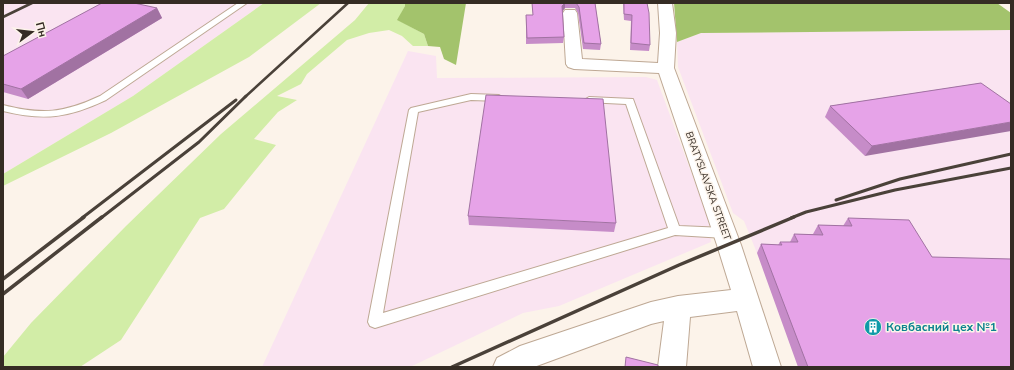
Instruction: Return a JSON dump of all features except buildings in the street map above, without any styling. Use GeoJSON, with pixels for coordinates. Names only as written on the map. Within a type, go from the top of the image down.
{"type":"FeatureCollection","features":[{"type":"Feature","properties":{"kind":"street","name":"BRATYSLAVSKA STREET"},"geometry":{"type":"LineString","coordinates":[[665,3],[668,33],[666,68],[725,233],[767,367]]}},
{"type":"Feature","properties":{"kind":"street"},"geometry":{"type":"LineString","coordinates":[[570,13],[574,64],[666,68]]}},
{"type":"Feature","properties":{"kind":"street"},"geometry":{"type":"LineString","coordinates":[[507,367],[530,355],[652,313],[678,306],[746,299]]}},
{"type":"Feature","properties":{"kind":"street"},"geometry":{"type":"LineString","coordinates":[[672,367],[678,306]]}},
{"type":"Feature","properties":{"kind":"lane"},"geometry":{"type":"LineString","coordinates":[[3,108],[29,116],[52,116],[84,108],[104,98],[243,3]]}},
{"type":"Feature","properties":{"kind":"lane"},"geometry":{"type":"LineString","coordinates":[[511,98],[471,97],[414,110],[375,322],[675,230],[725,233]]}},
{"type":"Feature","properties":{"kind":"lane"},"geometry":{"type":"LineString","coordinates":[[574,99],[630,100],[675,230]]}},
{"type":"Feature","properties":{"kind":"shaded area"},"geometry":{"type":"Polygon","coordinates":[[[3,3],[264,3],[133,96],[3,174],[3,3]]]}},
{"type":"Feature","properties":{"kind":"shaded area"},"geometry":{"type":"Polygon","coordinates":[[[1011,30],[1011,367],[757,253],[744,221],[733,213],[678,67],[677,42],[701,33],[1011,30]]]}},
{"type":"Feature","properties":{"kind":"shaded area"},"geometry":{"type":"Polygon","coordinates":[[[408,51],[436,56],[437,78],[646,77],[657,80],[708,218],[711,242],[559,306],[523,313],[410,367],[262,367],[408,51]]]}},
{"type":"Feature","properties":{"kind":"green space"},"geometry":{"type":"Polygon","coordinates":[[[264,3],[321,3],[249,57],[111,133],[3,186],[3,174],[133,96],[264,3]]]}},
{"type":"Feature","properties":{"kind":"green space"},"geometry":{"type":"Polygon","coordinates":[[[369,3],[405,3],[398,20],[424,34],[428,46],[413,46],[402,36],[389,30],[369,33],[347,40],[307,74],[301,84],[277,96],[297,100],[278,112],[254,139],[276,145],[224,209],[200,218],[121,340],[80,367],[3,367],[3,357],[31,323],[126,226],[221,134],[355,20],[369,3]]]}},
{"type":"Feature","properties":{"kind":"green space"},"geometry":{"type":"Polygon","coordinates":[[[405,3],[466,3],[456,65],[444,59],[440,47],[428,46],[424,34],[397,20],[405,6],[405,3]]]}},
{"type":"Feature","properties":{"kind":"green space"},"geometry":{"type":"Polygon","coordinates":[[[674,3],[997,3],[1011,13],[1011,30],[701,33],[677,42],[674,3]]]}},
{"type":"Feature","properties":{"kind":"railway"},"geometry":{"type":"LineString","coordinates":[[3,17],[32,3]]}},
{"type":"Feature","properties":{"kind":"railway"},"geometry":{"type":"LineString","coordinates":[[245,97],[348,3]]}},
{"type":"Feature","properties":{"kind":"railway"},"geometry":{"type":"LineString","coordinates":[[101,218],[199,142],[246,96]]}},
{"type":"Feature","properties":{"kind":"railway"},"geometry":{"type":"LineString","coordinates":[[82,218],[236,100]]}},
{"type":"Feature","properties":{"kind":"railway"},"geometry":{"type":"LineString","coordinates":[[836,200],[900,179],[1011,154]]}},
{"type":"Feature","properties":{"kind":"railway"},"geometry":{"type":"LineString","coordinates":[[791,218],[806,212],[895,190],[1011,168]]}},
{"type":"Feature","properties":{"kind":"railway"},"geometry":{"type":"LineString","coordinates":[[3,279],[84,217]]}},
{"type":"Feature","properties":{"kind":"railway"},"geometry":{"type":"LineString","coordinates":[[3,294],[102,217]]}},
{"type":"Feature","properties":{"kind":"railway"},"geometry":{"type":"LineString","coordinates":[[452,367],[679,265],[794,217]]}},
{"type":"Feature","properties":{"kind":"place","name":"Ковбасний цех №1"},"geometry":{"type":"Point","coordinates":[873,327]}}]}
